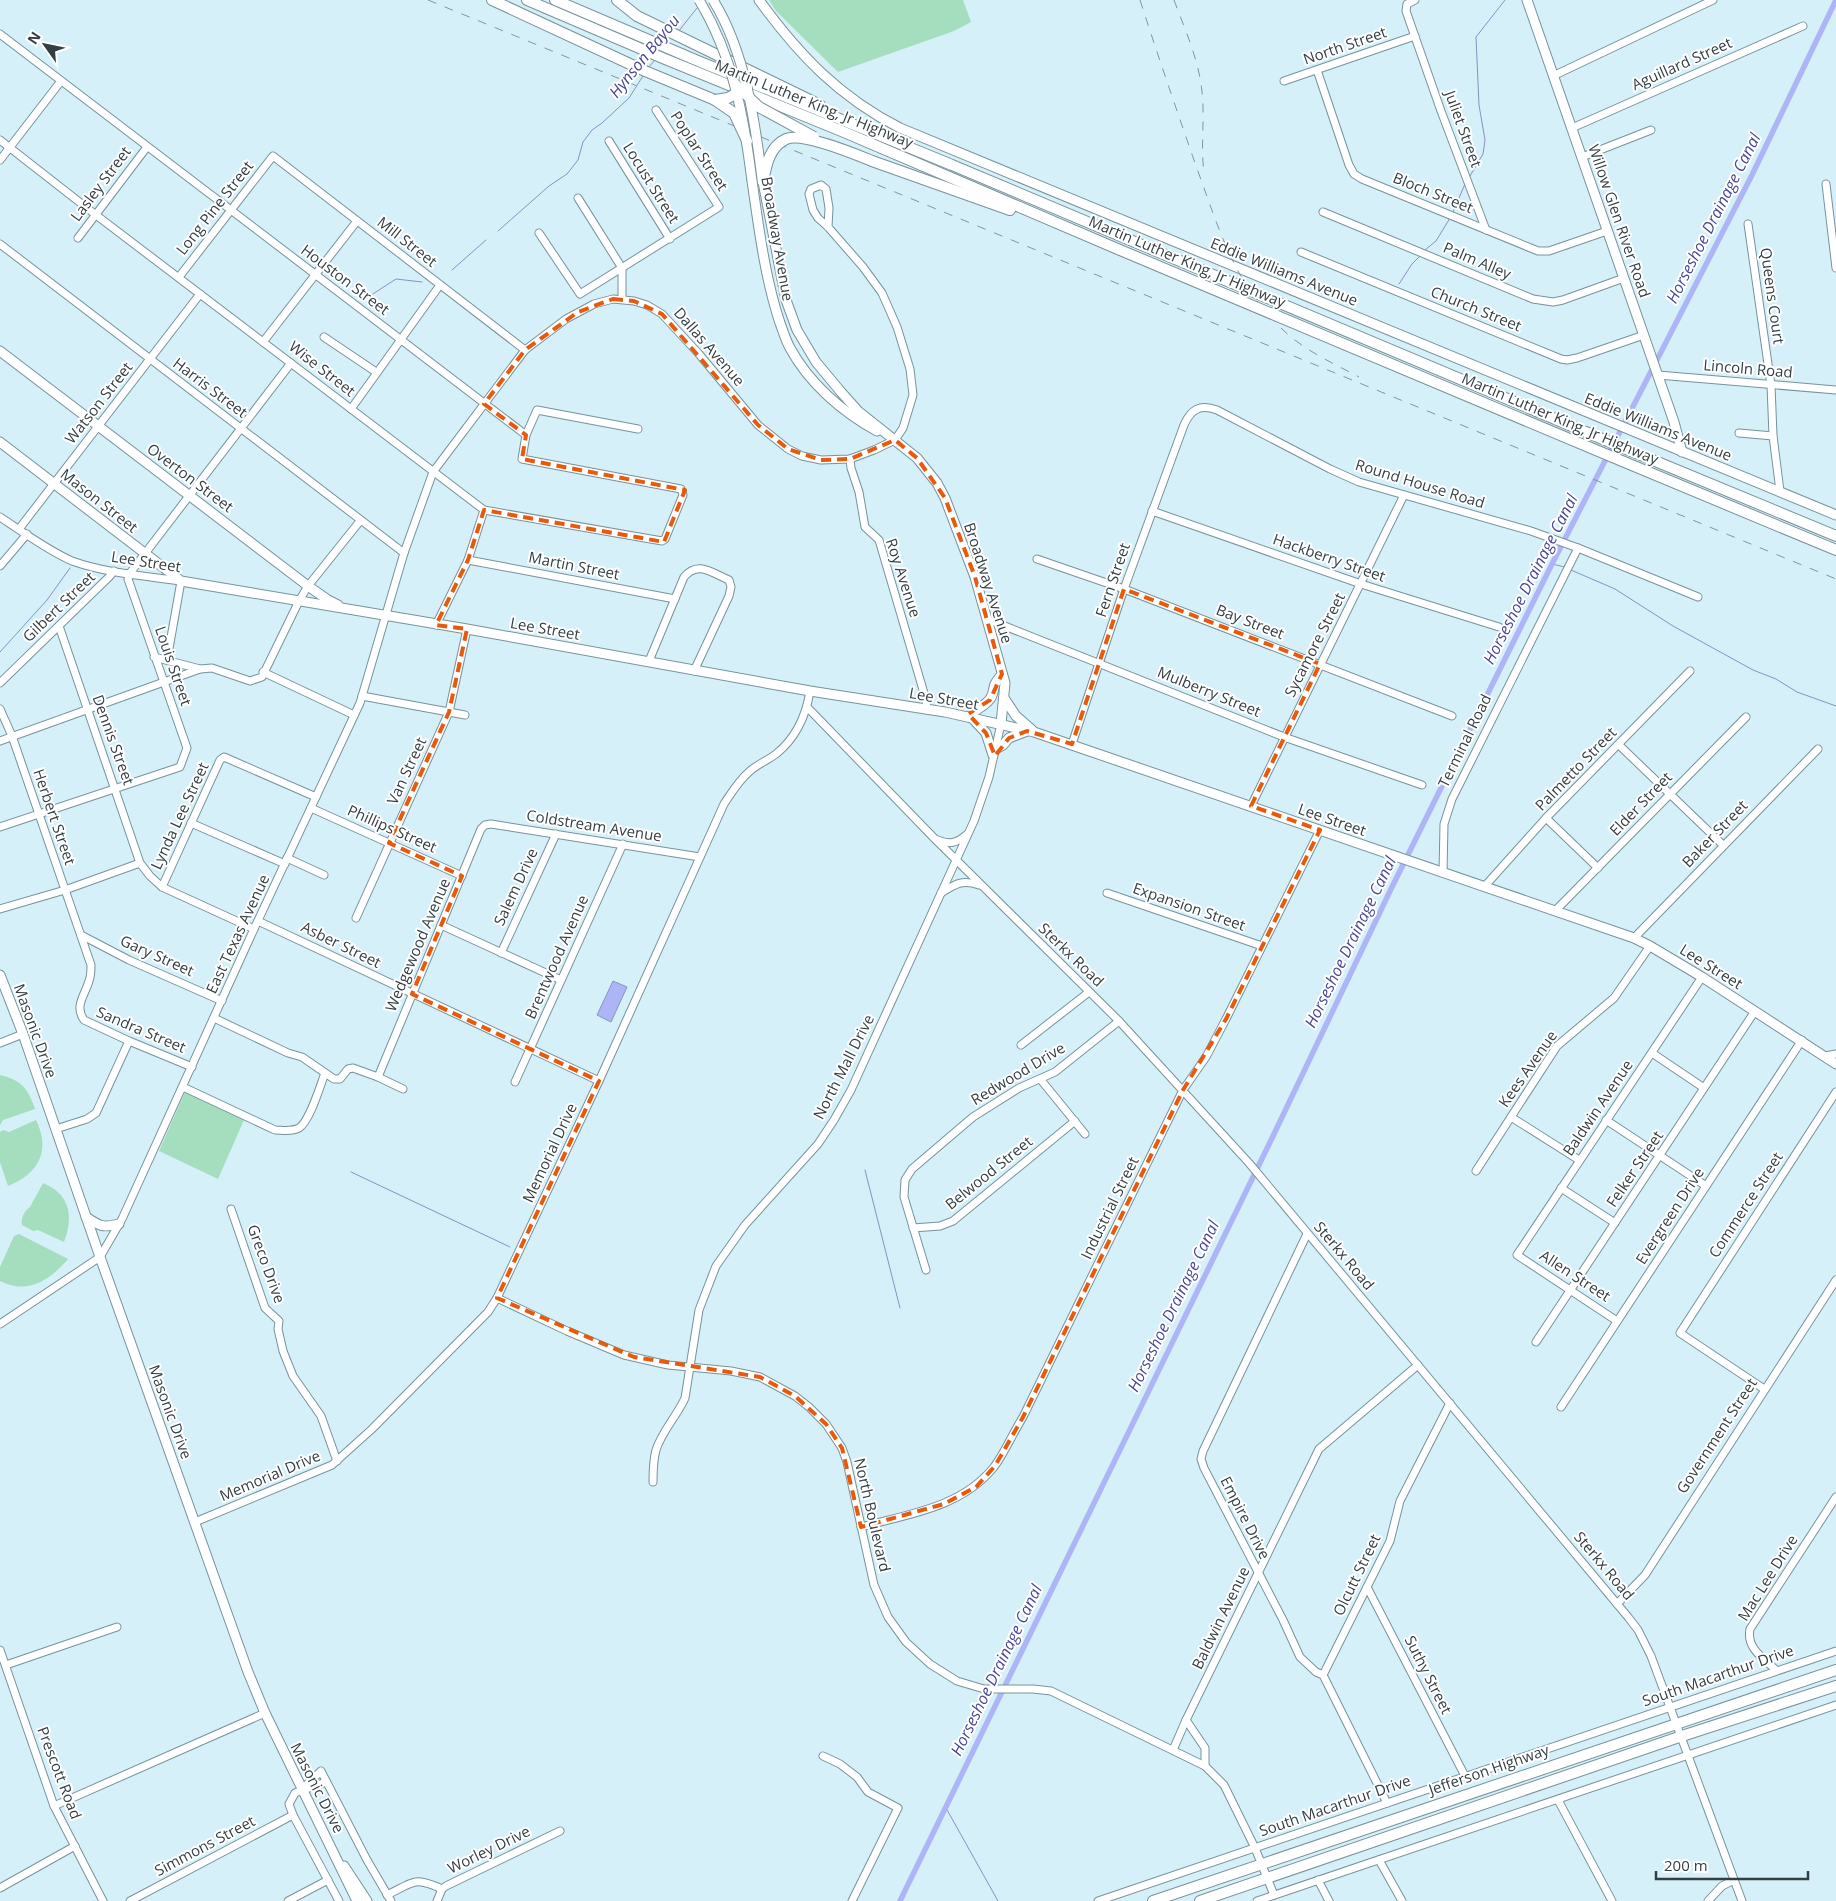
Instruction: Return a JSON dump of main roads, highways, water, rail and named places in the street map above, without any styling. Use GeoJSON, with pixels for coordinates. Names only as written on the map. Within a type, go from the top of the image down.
{"type":"FeatureCollection","features":[{"type":"Feature","properties":{"kind":"highway"},"geometry":{"type":"LineString","coordinates":[[492,0],[645,71],[716,100],[734,113],[747,141]]}},
{"type":"Feature","properties":{"kind":"highway","name":"Martin Luther King, Jr Highway"},"geometry":{"type":"LineString","coordinates":[[527,0],[1836,550]]}},
{"type":"Feature","properties":{"kind":"highway","name":"Martin Luther King, Jr Highway"},"geometry":{"type":"LineString","coordinates":[[555,0],[1836,536]]}},
{"type":"Feature","properties":{"kind":"highway"},"geometry":{"type":"LineString","coordinates":[[617,0],[637,16],[888,139]]}},
{"type":"Feature","properties":{"kind":"highway"},"geometry":{"type":"LineString","coordinates":[[716,100],[740,89],[750,99],[782,121],[834,146],[1105,244]]}},
{"type":"Feature","properties":{"kind":"highway"},"geometry":{"type":"LineString","coordinates":[[757,182],[772,151],[785,139],[796,137],[834,146]]}},
{"type":"Feature","properties":{"kind":"highway","name":"Jefferson Highway"},"geometry":{"type":"LineString","coordinates":[[1153,1901],[1836,1670]]}},
{"type":"Feature","properties":{"kind":"highway","name":"Jefferson Highway"},"geometry":{"type":"LineString","coordinates":[[1200,1901],[1682,1736],[1836,1686]]}},
{"type":"Feature","properties":{"kind":"main road","name":"Broadway Avenue"},"geometry":{"type":"LineString","coordinates":[[699,0],[711,20],[740,89]]}},
{"type":"Feature","properties":{"kind":"main road","name":"Broadway Avenue"},"geometry":{"type":"LineString","coordinates":[[713,0],[737,55],[747,141],[786,300],[797,330],[816,362],[842,392],[858,410],[918,458],[946,498],[975,577],[1005,686],[1001,724]]}},
{"type":"Feature","properties":{"kind":"main road","name":"Eddie Williams Avenue"},"geometry":{"type":"LineString","coordinates":[[759,0],[799,51],[817,70],[850,98],[883,120],[1836,515]]}},
{"type":"Feature","properties":{"kind":"main road","name":"Willow Glen River Road"},"geometry":{"type":"LineString","coordinates":[[1527,0],[1649,349],[1682,452]]}},
{"type":"Feature","properties":{"kind":"main road","name":"Broadway Avenue"},"geometry":{"type":"LineString","coordinates":[[750,99],[758,141],[757,182],[772,297],[789,347],[806,372],[833,401],[857,420],[895,440]]}},
{"type":"Feature","properties":{"kind":"main road","name":"Overton Street"},"geometry":{"type":"LineString","coordinates":[[0,350],[308,586],[334,604],[369,614]]}},
{"type":"Feature","properties":{"kind":"main road","name":"Mason Street"},"geometry":{"type":"LineString","coordinates":[[0,442],[181,581]]}},
{"type":"Feature","properties":{"kind":"main road","name":"Lee Street"},"geometry":{"type":"LineString","coordinates":[[181,581],[927,710],[1030,731],[1634,938],[1702,977],[1802,1040],[1836,1064]]}},
{"type":"Feature","properties":{"kind":"main road"},"geometry":{"type":"LineString","coordinates":[[1002,674],[995,683],[994,693],[990,700],[984,706],[974,711],[971,718],[986,733],[994,752],[1009,738],[1030,731],[1016,716],[1004,698]]}},
{"type":"Feature","properties":{"kind":"main road","name":"Masonic Drive"},"geometry":{"type":"LineString","coordinates":[[0,975],[23,1034],[100,1257],[248,1672],[301,1790],[358,1901]]}},
{"type":"Feature","properties":{"kind":"main road"},"geometry":{"type":"LineString","coordinates":[[86,1217],[101,1226],[119,1224]]}},
{"type":"Feature","properties":{"kind":"main road","name":"Masonic Drive"},"geometry":{"type":"LineString","coordinates":[[334,1851],[367,1901]]}},
{"type":"Feature","properties":{"kind":"water"},"geometry":{"type":"Polygon","coordinates":[[[613,981],[627,987],[611,1022],[597,1015],[613,981]]]}},
{"type":"Feature","properties":{"kind":"waterway"},"geometry":{"type":"LineString","coordinates":[[1470,176],[1483,154],[1485,140],[1479,105],[1476,37],[1505,0]]}},
{"type":"Feature","properties":{"kind":"waterway","name":"Horseshoe Drainage Canal"},"geometry":{"type":"LineString","coordinates":[[900,1901],[1274,1134],[1391,889],[1552,564],[1752,175],[1836,0]]}},
{"type":"Feature","properties":{"kind":"waterway","name":"Hynson Bayou"},"geometry":{"type":"LineString","coordinates":[[678,32],[697,8]]}},
{"type":"Feature","properties":{"kind":"waterway","name":"Hynson Bayou"},"geometry":{"type":"LineString","coordinates":[[648,68],[655,60]]}},
{"type":"Feature","properties":{"kind":"waterway","name":"Hynson Bayou"},"geometry":{"type":"LineString","coordinates":[[498,231],[549,186],[567,174],[578,160],[583,142],[592,130],[629,98],[643,76]]}},
{"type":"Feature","properties":{"kind":"waterway"},"geometry":{"type":"LineString","coordinates":[[1453,212],[1465,184]]}},
{"type":"Feature","properties":{"kind":"waterway"},"geometry":{"type":"LineString","coordinates":[[1425,250],[1436,241],[1450,218]]}},
{"type":"Feature","properties":{"kind":"waterway","name":"Hynson Bayou"},"geometry":{"type":"LineString","coordinates":[[452,270],[486,240]]}},
{"type":"Feature","properties":{"kind":"waterway"},"geometry":{"type":"LineString","coordinates":[[1399,284],[1412,264],[1421,255]]}},
{"type":"Feature","properties":{"kind":"waterway","name":"Hynson Bayou"},"geometry":{"type":"LineString","coordinates":[[362,301],[396,279],[422,282]]}},
{"type":"Feature","properties":{"kind":"waterway"},"geometry":{"type":"LineString","coordinates":[[1552,564],[1565,567]]}},
{"type":"Feature","properties":{"kind":"waterway","name":"Hynson Bayou"},"geometry":{"type":"LineString","coordinates":[[0,652],[47,600],[70,568]]}},
{"type":"Feature","properties":{"kind":"waterway"},"geometry":{"type":"LineString","coordinates":[[1571,570],[1615,589],[1673,626],[1753,670],[1776,679],[1797,692],[1836,706]]}},
{"type":"Feature","properties":{"kind":"waterway"},"geometry":{"type":"LineString","coordinates":[[865,1170],[900,1308]]}},
{"type":"Feature","properties":{"kind":"waterway"},"geometry":{"type":"LineString","coordinates":[[351,1172],[510,1247]]}},
{"type":"Feature","properties":{"kind":"waterway"},"geometry":{"type":"LineString","coordinates":[[946,1808],[998,1901]]}},
{"type":"Feature","properties":{"kind":"railway"},"geometry":{"type":"LineString","coordinates":[[428,0],[1836,579]]}},
{"type":"Feature","properties":{"kind":"railway"},"geometry":{"type":"LineString","coordinates":[[1140,0],[1212,209],[1228,251],[1249,290],[1279,326],[1297,342],[1359,377]]}},
{"type":"Feature","properties":{"kind":"railway"},"geometry":{"type":"LineString","coordinates":[[1174,0],[1193,52],[1201,84],[1204,173]]}}]}
